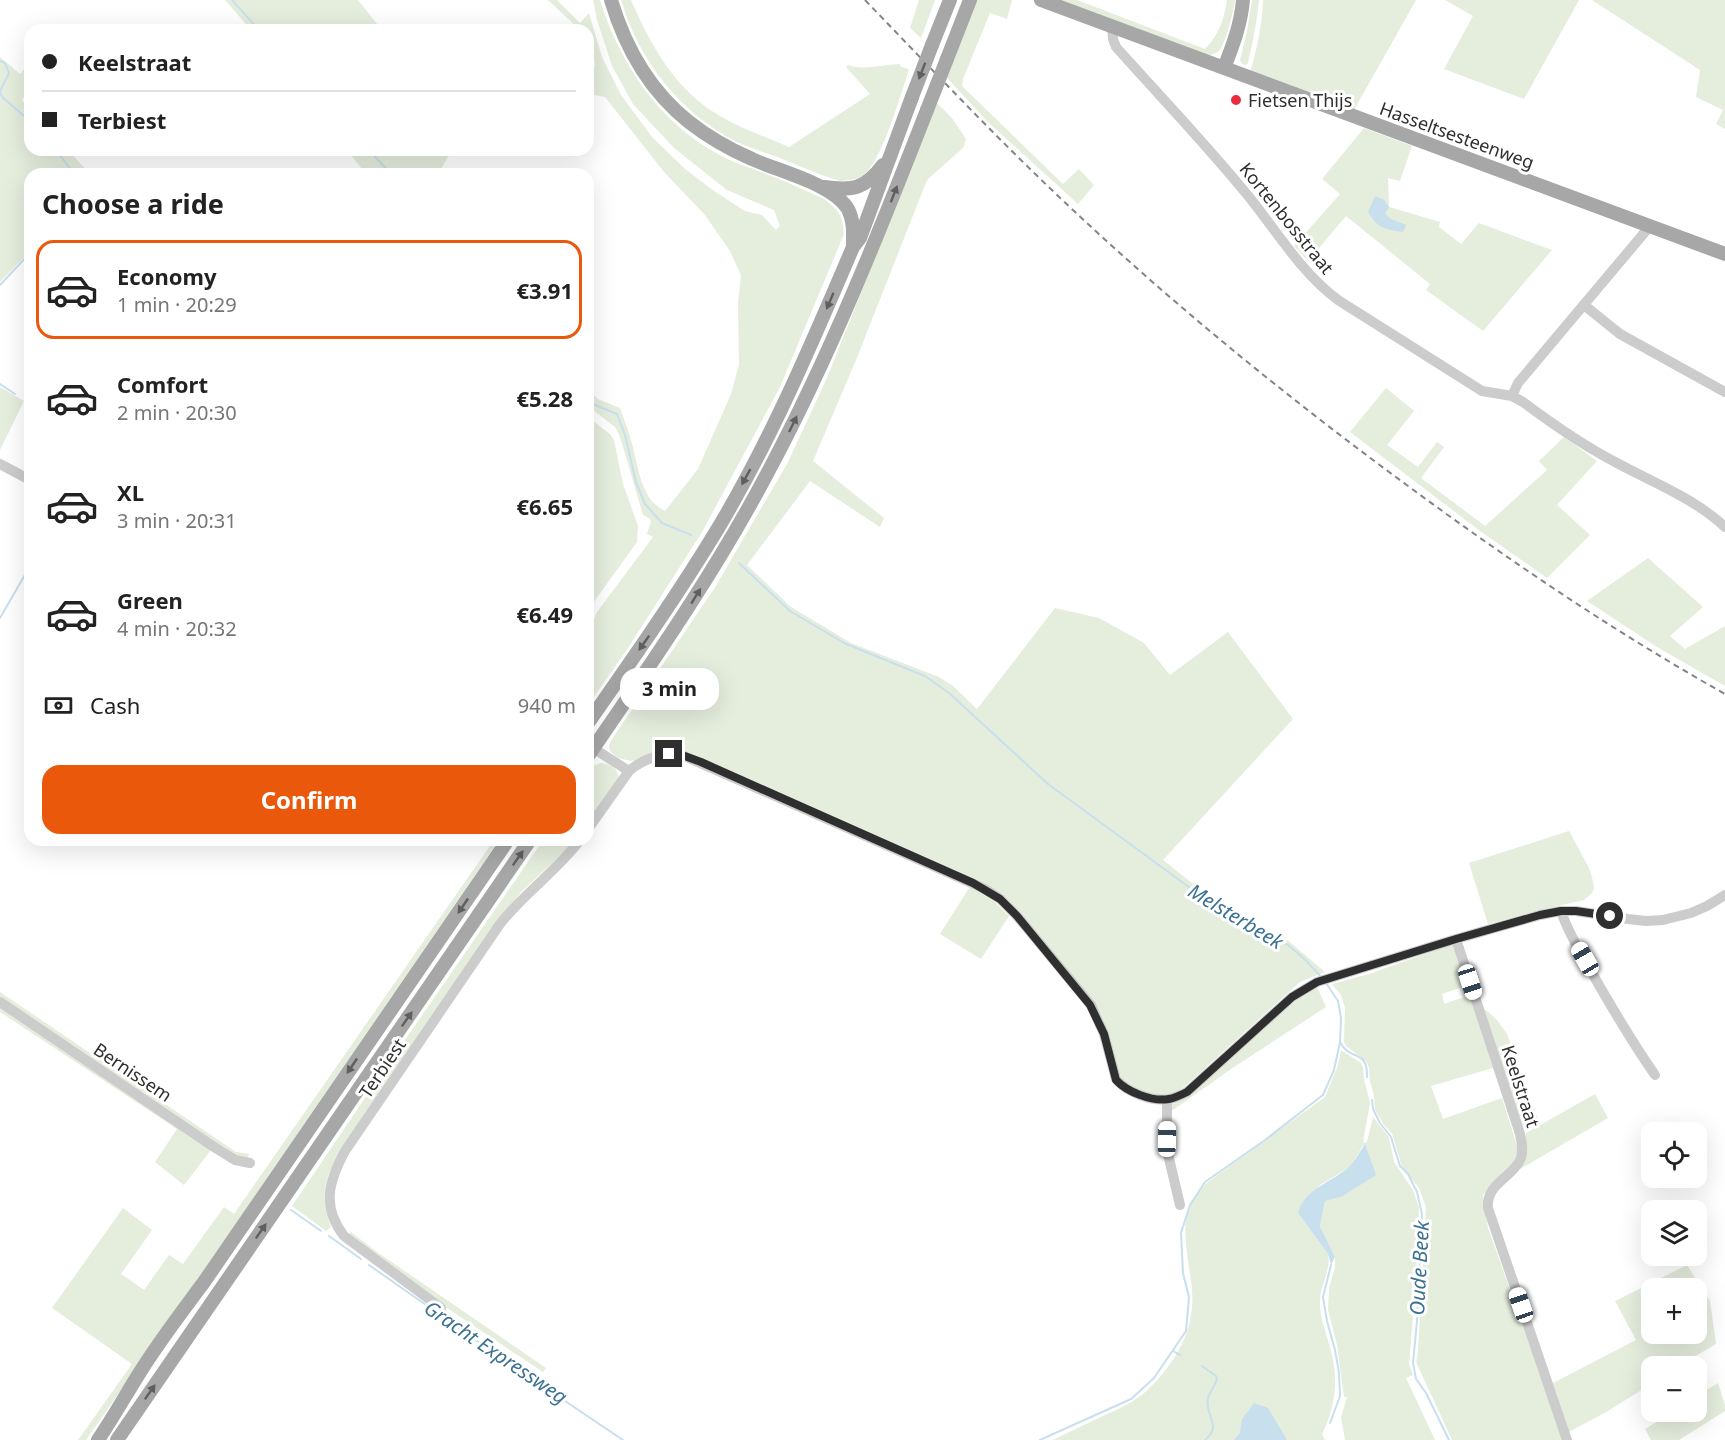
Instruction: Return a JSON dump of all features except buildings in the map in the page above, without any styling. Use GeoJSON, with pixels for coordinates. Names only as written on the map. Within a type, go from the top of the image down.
{"type":"FeatureCollection","features":[{"type":"Feature","properties":{"kind":"main road"},"geometry":{"type":"LineString","coordinates":[[611,0],[631,51],[658,91],[688,121],[721,144],[819,186],[841,201],[847,208],[853,226],[853,247]]}},
{"type":"Feature","properties":{"kind":"main road"},"geometry":{"type":"LineString","coordinates":[[594,714],[651,633],[717,529],[796,381],[853,247],[860,238],[886,170],[887,160],[950,0]]}},
{"type":"Feature","properties":{"kind":"main road"},"geometry":{"type":"LineString","coordinates":[[594,744],[678,624],[723,553],[767,474],[828,351],[877,236],[970,0]]}},
{"type":"Feature","properties":{"kind":"main road","name":"Hasseltsesteenweg"},"geometry":{"type":"LineString","coordinates":[[1041,0],[1725,254]]}},
{"type":"Feature","properties":{"kind":"main road"},"geometry":{"type":"LineString","coordinates":[[1224,68],[1236,37],[1242,15],[1243,0]]}},
{"type":"Feature","properties":{"kind":"main road"},"geometry":{"type":"LineString","coordinates":[[819,186],[845,190],[856,188],[871,180],[887,160]]}},
{"type":"Feature","properties":{"kind":"main road"},"geometry":{"type":"LineString","coordinates":[[98,1440],[144,1367],[504,846]]}},
{"type":"Feature","properties":{"kind":"main road"},"geometry":{"type":"LineString","coordinates":[[117,1440],[526,846]]}},
{"type":"Feature","properties":{"kind":"street","name":"Kortenbosstraat"},"geometry":{"type":"LineString","coordinates":[[1112,26],[1116,47],[1232,176],[1300,264],[1324,290],[1482,391],[1512,396],[1614,462],[1694,502],[1725,527]]}},
{"type":"Feature","properties":{"kind":"street"},"geometry":{"type":"LineString","coordinates":[[1512,396],[1518,383],[1650,226]]}},
{"type":"Feature","properties":{"kind":"street"},"geometry":{"type":"LineString","coordinates":[[1584,305],[1620,333],[1725,392]]}},
{"type":"Feature","properties":{"kind":"street"},"geometry":{"type":"LineString","coordinates":[[0,464],[24,477]]}},
{"type":"Feature","properties":{"kind":"street"},"geometry":{"type":"LineString","coordinates":[[594,752],[629,771]]}},
{"type":"Feature","properties":{"kind":"street"},"geometry":{"type":"LineString","coordinates":[[594,821],[629,771],[641,762],[657,756],[682,755],[985,889],[1000,899],[1017,916],[1090,1005],[1104,1034],[1116,1080],[1129,1090],[1152,1098],[1167,1100],[1187,1092],[1292,997],[1329,977],[1540,915],[1561,911],[1592,912],[1646,921],[1663,920],[1692,913],[1725,895]]}},
{"type":"Feature","properties":{"kind":"street","name":"Terbiest"},"geometry":{"type":"LineString","coordinates":[[441,1308],[344,1236],[336,1226],[329,1194],[334,1172],[345,1151],[500,924],[524,896],[575,846]]}},
{"type":"Feature","properties":{"kind":"street"},"geometry":{"type":"LineString","coordinates":[[1561,911],[1566,926],[1588,966],[1630,1038],[1655,1075]]}},
{"type":"Feature","properties":{"kind":"street","name":"Keelstraat"},"geometry":{"type":"LineString","coordinates":[[1456,939],[1522,1146],[1519,1162],[1489,1195],[1488,1208],[1567,1440]]}},
{"type":"Feature","properties":{"kind":"street","name":"Bernissem"},"geometry":{"type":"LineString","coordinates":[[0,1002],[214,1147],[235,1160],[250,1163]]}},
{"type":"Feature","properties":{"kind":"street"},"geometry":{"type":"LineString","coordinates":[[1167,1100],[1167,1150],[1180,1205]]}},
{"type":"Feature","properties":{"kind":"green space"},"geometry":{"type":"Polygon","coordinates":[[[225,0],[358,0],[377,24],[246,24],[225,0]]]}},
{"type":"Feature","properties":{"kind":"green space"},"geometry":{"type":"Polygon","coordinates":[[[548,0],[557,0],[580,23],[589,13],[592,24],[574,24],[548,0]]]}},
{"type":"Feature","properties":{"kind":"green space"},"geometry":{"type":"Polygon","coordinates":[[[593,0],[600,0],[618,46],[630,68],[644,89],[677,126],[697,141],[733,162],[785,181],[824,199],[839,214],[844,234],[780,387],[702,532],[594,697],[594,619],[597,612],[653,537],[647,534],[651,522],[643,515],[621,440],[616,428],[594,411],[594,395],[620,408],[645,490],[656,505],[665,511],[698,469],[731,394],[739,365],[738,302],[741,275],[730,251],[705,215],[664,172],[605,97],[594,95],[594,30],[602,57],[621,95],[652,137],[685,169],[714,191],[745,211],[762,215],[776,230],[780,226],[774,210],[727,190],[674,148],[633,104],[612,66],[597,20],[593,0]]]}},
{"type":"Feature","properties":{"kind":"green space"},"geometry":{"type":"Polygon","coordinates":[[[621,0],[631,0],[666,66],[690,94],[728,121],[789,147],[870,94],[846,67],[849,65],[867,67],[900,64],[901,67],[909,70],[890,128],[869,169],[860,177],[840,181],[737,142],[716,130],[697,116],[664,83],[639,44],[621,0]]]}},
{"type":"Feature","properties":{"kind":"green space"},"geometry":{"type":"Polygon","coordinates":[[[919,0],[935,0],[921,38],[910,28],[919,0]]]}},
{"type":"Feature","properties":{"kind":"green space"},"geometry":{"type":"Polygon","coordinates":[[[976,0],[1012,0],[1007,19],[990,13],[962,86],[1063,184],[1079,169],[1094,185],[1078,204],[988,122],[947,78],[976,0]]]}},
{"type":"Feature","properties":{"kind":"green space"},"geometry":{"type":"Polygon","coordinates":[[[1057,0],[1077,0],[1205,49],[1220,26],[1227,0],[1235,0],[1222,46],[1219,51],[1206,56],[1057,0]]]}},
{"type":"Feature","properties":{"kind":"green space"},"geometry":{"type":"Polygon","coordinates":[[[1252,0],[1259,0],[1246,65],[1240,60],[1252,0]]]}},
{"type":"Feature","properties":{"kind":"green space"},"geometry":{"type":"Polygon","coordinates":[[[1263,0],[1416,0],[1354,110],[1250,73],[1259,37],[1263,0]]]}},
{"type":"Feature","properties":{"kind":"green space"},"geometry":{"type":"Polygon","coordinates":[[[1445,0],[1579,0],[1524,99],[1444,69],[1473,16],[1445,0]]]}},
{"type":"Feature","properties":{"kind":"green space"},"geometry":{"type":"Polygon","coordinates":[[[1592,0],[1725,0],[1725,129],[1716,124],[1723,110],[1696,97],[1700,70],[1592,0]]]}},
{"type":"Feature","properties":{"kind":"green space"},"geometry":{"type":"Polygon","coordinates":[[[0,57],[20,74],[24,70],[22,100],[24,102],[24,156],[74,156],[84,168],[24,168],[24,257],[0,282],[0,57]]]}},
{"type":"Feature","properties":{"kind":"green space"},"geometry":{"type":"Polygon","coordinates":[[[937,103],[952,118],[966,139],[963,148],[927,180],[856,360],[813,461],[884,518],[880,527],[810,481],[747,565],[791,607],[851,643],[939,677],[953,686],[977,709],[1055,608],[1099,618],[1144,643],[1170,675],[1228,632],[1293,719],[1163,860],[1236,914],[1285,938],[1325,972],[1300,982],[1184,1087],[1170,1096],[1161,1097],[1130,1087],[1123,1081],[1104,1021],[1094,1001],[998,893],[688,752],[631,761],[618,758],[610,751],[609,746],[612,739],[714,589],[787,464],[827,378],[937,103]]]}},
{"type":"Feature","properties":{"kind":"green space"},"geometry":{"type":"Polygon","coordinates":[[[1364,128],[1412,146],[1400,181],[1388,178],[1389,207],[1440,222],[1439,227],[1461,244],[1479,223],[1552,250],[1483,331],[1426,290],[1430,284],[1346,216],[1308,261],[1294,246],[1340,194],[1322,179],[1364,128]]]}},
{"type":"Feature","properties":{"kind":"green space"},"geometry":{"type":"Polygon","coordinates":[[[352,156],[448,156],[442,168],[361,168],[352,156]]]}},
{"type":"Feature","properties":{"kind":"green space"},"geometry":{"type":"Polygon","coordinates":[[[0,387],[24,401],[0,450],[0,387]]]}},
{"type":"Feature","properties":{"kind":"green space"},"geometry":{"type":"Polygon","coordinates":[[[1386,388],[1414,411],[1387,445],[1418,467],[1437,442],[1444,447],[1421,478],[1485,526],[1547,470],[1539,461],[1564,437],[1597,461],[1557,505],[1590,535],[1547,578],[1480,531],[1350,432],[1386,388]]]}},
{"type":"Feature","properties":{"kind":"green space"},"geometry":{"type":"Polygon","coordinates":[[[594,422],[614,440],[623,484],[638,526],[637,542],[594,602],[594,422]]]}},
{"type":"Feature","properties":{"kind":"green space"},"geometry":{"type":"Polygon","coordinates":[[[1648,558],[1703,607],[1670,636],[1685,649],[1725,626],[1725,686],[1657,647],[1587,601],[1648,558]]]}},
{"type":"Feature","properties":{"kind":"green space"},"geometry":{"type":"Polygon","coordinates":[[[608,764],[617,772],[619,779],[594,816],[594,766],[608,764]]]}},
{"type":"Feature","properties":{"kind":"green space"},"geometry":{"type":"Polygon","coordinates":[[[1569,831],[1588,866],[1594,888],[1592,893],[1584,900],[1488,924],[1469,863],[1569,831]]]}},
{"type":"Feature","properties":{"kind":"green space"},"geometry":{"type":"Polygon","coordinates":[[[490,846],[495,846],[86,1440],[78,1440],[132,1364],[52,1308],[123,1208],[152,1230],[121,1274],[144,1290],[169,1255],[183,1264],[224,1207],[234,1214],[490,846]]]}},
{"type":"Feature","properties":{"kind":"green space"},"geometry":{"type":"Polygon","coordinates":[[[539,846],[571,846],[521,892],[498,921],[330,1171],[324,1199],[331,1227],[326,1231],[292,1206],[539,846]]]}},
{"type":"Feature","properties":{"kind":"green space"},"geometry":{"type":"Polygon","coordinates":[[[971,885],[986,894],[1009,916],[981,959],[940,934],[971,885]]]}},
{"type":"Feature","properties":{"kind":"green space"},"geometry":{"type":"Polygon","coordinates":[[[1453,944],[1468,985],[1442,994],[1444,1004],[1470,995],[1493,1068],[1431,1086],[1443,1119],[1502,1098],[1518,1149],[1514,1162],[1483,1195],[1488,1228],[1562,1440],[1452,1440],[1416,1362],[1426,1207],[1419,1188],[1402,1167],[1392,1133],[1375,1110],[1369,1067],[1366,1061],[1344,1042],[1345,1008],[1341,995],[1332,984],[1369,974],[1453,944]]]}},
{"type":"Feature","properties":{"kind":"green space"},"geometry":{"type":"Polygon","coordinates":[[[1317,987],[1326,1007],[1172,1109],[1172,1104],[1182,1098],[1306,992],[1317,987]]]}},
{"type":"Feature","properties":{"kind":"green space"},"geometry":{"type":"Polygon","coordinates":[[[0,992],[236,1152],[249,1154],[248,1157],[241,1158],[231,1154],[0,998],[0,992]]]}},
{"type":"Feature","properties":{"kind":"green space"},"geometry":{"type":"Polygon","coordinates":[[[0,1006],[211,1150],[184,1185],[155,1162],[177,1129],[0,1012],[0,1006]]]}},
{"type":"Feature","properties":{"kind":"green space"},"geometry":{"type":"Polygon","coordinates":[[[1484,1010],[1497,1020],[1507,1034],[1538,1119],[1522,1128],[1484,1010]]]}},
{"type":"Feature","properties":{"kind":"green space"},"geometry":{"type":"Polygon","coordinates":[[[1341,1050],[1361,1063],[1363,1067],[1370,1103],[1363,1142],[1367,1142],[1373,1117],[1389,1137],[1394,1162],[1413,1190],[1419,1208],[1409,1364],[1413,1375],[1406,1378],[1435,1440],[1345,1440],[1341,1417],[1347,1397],[1344,1397],[1337,1345],[1328,1310],[1329,1288],[1335,1267],[1335,1257],[1320,1226],[1325,1201],[1341,1197],[1368,1156],[1364,1144],[1350,1167],[1320,1185],[1298,1213],[1328,1254],[1329,1260],[1320,1305],[1334,1367],[1335,1389],[1331,1412],[1322,1434],[1325,1440],[1053,1440],[1134,1401],[1169,1366],[1187,1333],[1192,1308],[1186,1226],[1188,1211],[1195,1196],[1208,1182],[1325,1097],[1338,1065],[1341,1050]]]}},
{"type":"Feature","properties":{"kind":"green space"},"geometry":{"type":"Polygon","coordinates":[[[1595,1094],[1608,1118],[1520,1169],[1525,1158],[1526,1133],[1595,1094]]]}},
{"type":"Feature","properties":{"kind":"green space"},"geometry":{"type":"Polygon","coordinates":[[[351,1232],[546,1368],[543,1372],[420,1290],[349,1235],[351,1232]]]}},
{"type":"Feature","properties":{"kind":"green space"},"geometry":{"type":"Polygon","coordinates":[[[1685,1266],[1688,1266],[1695,1278],[1661,1278],[1685,1266]]]}},
{"type":"Feature","properties":{"kind":"green space"},"geometry":{"type":"Polygon","coordinates":[[[1641,1288],[1641,1344],[1707,1344],[1707,1296],[1710,1301],[1716,1344],[1696,1356],[1641,1356],[1641,1390],[1569,1432],[1553,1383],[1636,1340],[1615,1301],[1641,1288]]]}},
{"type":"Feature","properties":{"kind":"green space"},"geometry":{"type":"Polygon","coordinates":[[[1718,1383],[1725,1411],[1679,1440],[1651,1440],[1645,1429],[1657,1422],[1707,1422],[1707,1390],[1718,1383]]]}},
{"type":"Feature","properties":{"kind":"water"},"geometry":{"type":"Polygon","coordinates":[[[1375,196],[1384,200],[1389,207],[1385,213],[1389,218],[1406,225],[1403,232],[1382,227],[1375,222],[1368,212],[1375,196]]]}},
{"type":"Feature","properties":{"kind":"water"},"geometry":{"type":"Polygon","coordinates":[[[1365,1144],[1376,1175],[1341,1197],[1325,1201],[1320,1226],[1335,1257],[1331,1265],[1328,1254],[1298,1213],[1306,1198],[1349,1167],[1365,1144]]]}},
{"type":"Feature","properties":{"kind":"water"},"geometry":{"type":"Polygon","coordinates":[[[1254,1403],[1268,1408],[1287,1440],[1234,1440],[1240,1433],[1242,1419],[1254,1403]]]}},
{"type":"Feature","properties":{"kind":"waterway","name":"Melsterbeek"},"geometry":{"type":"LineString","coordinates":[[232,0],[254,24]]}},
{"type":"Feature","properties":{"kind":"waterway"},"geometry":{"type":"LineString","coordinates":[[0,61],[5,63],[9,73],[0,91],[2,97],[24,116]]}},
{"type":"Feature","properties":{"kind":"waterway"},"geometry":{"type":"LineString","coordinates":[[60,156],[70,168]]}},
{"type":"Feature","properties":{"kind":"waterway","name":"Melsterbeek"},"geometry":{"type":"LineString","coordinates":[[374,156],[386,168]]}},
{"type":"Feature","properties":{"kind":"waterway"},"geometry":{"type":"LineString","coordinates":[[0,285],[24,259]]}},
{"type":"Feature","properties":{"kind":"waterway"},"geometry":{"type":"LineString","coordinates":[[0,384],[15,394]]}},
{"type":"Feature","properties":{"kind":"waterway","name":"Melsterbeek"},"geometry":{"type":"LineString","coordinates":[[594,404],[617,414],[625,435],[636,482],[645,504],[662,523],[691,535]]}},
{"type":"Feature","properties":{"kind":"waterway","name":"Melsterbeek"},"geometry":{"type":"LineString","coordinates":[[739,563],[790,611],[846,644],[925,676],[949,693],[1048,784],[1234,920],[1265,932],[1288,945],[1320,976]]}},
{"type":"Feature","properties":{"kind":"waterway"},"geometry":{"type":"LineString","coordinates":[[0,618],[24,576]]}},
{"type":"Feature","properties":{"kind":"waterway","name":"Melsterbeek"},"geometry":{"type":"LineString","coordinates":[[1040,1440],[1131,1399],[1154,1378],[1186,1331],[1189,1297],[1183,1273],[1181,1233],[1190,1205],[1205,1182],[1265,1140],[1323,1095],[1334,1070],[1340,1042],[1341,1018],[1338,1001],[1326,983]]}},
{"type":"Feature","properties":{"kind":"waterway","name":"Oude Beek"},"geometry":{"type":"LineString","coordinates":[[1340,1042],[1349,1052],[1362,1058],[1367,1068],[1367,1077]]}},
{"type":"Feature","properties":{"kind":"waterway","name":"Oude Beek"},"geometry":{"type":"LineString","coordinates":[[1372,1100],[1373,1109],[1380,1123],[1391,1137],[1400,1166],[1408,1174],[1417,1192],[1422,1214],[1413,1363],[1416,1379],[1426,1393],[1449,1440]]}},
{"type":"Feature","properties":{"kind":"waterway","name":"Gracht Expressweg"},"geometry":{"type":"LineString","coordinates":[[291,1210],[321,1231]]}},
{"type":"Feature","properties":{"kind":"waterway","name":"Gracht Expressweg"},"geometry":{"type":"LineString","coordinates":[[329,1236],[361,1259]]}},
{"type":"Feature","properties":{"kind":"waterway","name":"Gracht Expressweg"},"geometry":{"type":"LineString","coordinates":[[369,1265],[623,1440]]}},
{"type":"Feature","properties":{"kind":"waterway"},"geometry":{"type":"LineString","coordinates":[[1330,1423],[1340,1396],[1339,1373],[1323,1297],[1331,1265]]}},
{"type":"Feature","properties":{"kind":"waterway"},"geometry":{"type":"LineString","coordinates":[[1173,1351],[1180,1355]]}},
{"type":"Feature","properties":{"kind":"waterway"},"geometry":{"type":"LineString","coordinates":[[1202,1366],[1217,1379],[1208,1398],[1208,1410],[1213,1425],[1210,1435],[1205,1440]]}},
{"type":"Feature","properties":{"kind":"railway"},"geometry":{"type":"LineString","coordinates":[[865,0],[984,123],[1067,204],[1196,320],[1286,393],[1377,463],[1504,555],[1635,641],[1725,694]]}},
{"type":"Feature","properties":{"kind":"place","name":"Fietsen Thijs"},"geometry":{"type":"Point","coordinates":[1236,100]}},
{"type":"Feature","properties":{"kind":"route"},"geometry":{"type":"LineString","coordinates":[[669,754],[682,755],[701,762],[973,883],[1000,899],[1017,916],[1090,1005],[1104,1034],[1116,1080],[1129,1090],[1152,1098],[1167,1100],[1187,1092],[1300,990],[1311,984],[1540,915],[1576,911],[1610,916]]}}]}
